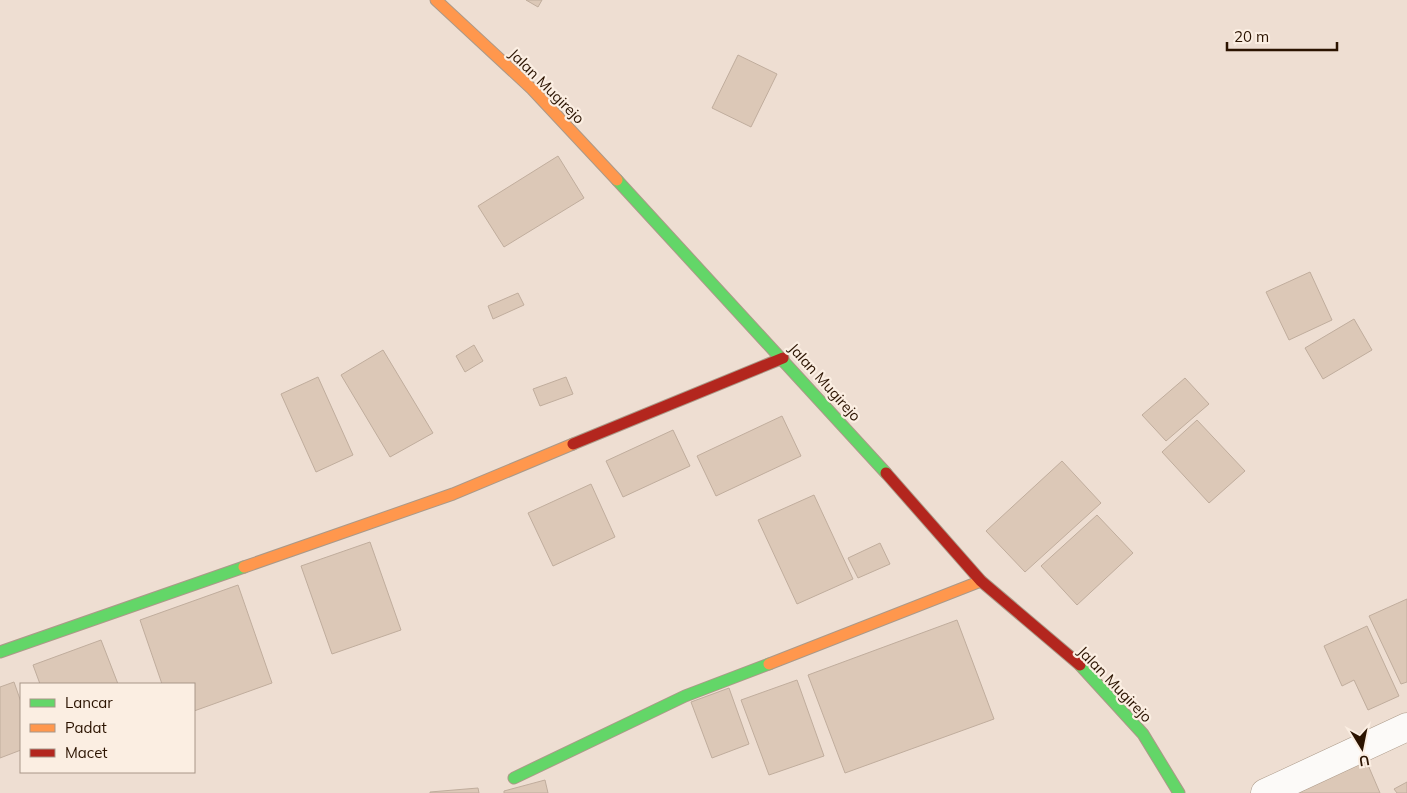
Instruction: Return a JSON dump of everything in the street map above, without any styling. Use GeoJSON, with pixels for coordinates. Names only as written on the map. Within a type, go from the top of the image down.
{"type":"FeatureCollection","features":[{"type":"Feature","properties":{"kind":"street","name":"Jalan Mugirejo"},"geometry":{"type":"LineString","coordinates":[[436,0],[532,90],[783,358],[981,581],[1008,607],[1082,666],[1143,734],[1179,793]]}},
{"type":"Feature","properties":{"kind":"street"},"geometry":{"type":"LineString","coordinates":[[0,652],[453,494],[783,358]]}},
{"type":"Feature","properties":{"kind":"street"},"geometry":{"type":"LineString","coordinates":[[514,778],[685,696],[981,581]]}},
{"type":"Feature","properties":{"kind":"street"},"geometry":{"type":"LineString","coordinates":[[1265,793],[1407,727]]}},
{"type":"Feature","properties":{"kind":"building"},"geometry":{"type":"Polygon","coordinates":[[[526,0],[542,0],[538,7],[526,0]]]}},
{"type":"Feature","properties":{"kind":"building"},"geometry":{"type":"Polygon","coordinates":[[[738,55],[777,74],[751,127],[712,108],[738,55]]]}},
{"type":"Feature","properties":{"kind":"building"},"geometry":{"type":"Polygon","coordinates":[[[558,156],[584,198],[504,247],[478,206],[558,156]]]}},
{"type":"Feature","properties":{"kind":"building"},"geometry":{"type":"Polygon","coordinates":[[[1310,272],[1332,320],[1289,340],[1266,292],[1310,272]]]}},
{"type":"Feature","properties":{"kind":"building"},"geometry":{"type":"Polygon","coordinates":[[[518,293],[524,305],[493,319],[488,306],[518,293]]]}},
{"type":"Feature","properties":{"kind":"building"},"geometry":{"type":"Polygon","coordinates":[[[1354,319],[1372,350],[1323,379],[1305,348],[1354,319]]]}},
{"type":"Feature","properties":{"kind":"building"},"geometry":{"type":"Polygon","coordinates":[[[474,345],[483,361],[465,372],[456,356],[474,345]]]}},
{"type":"Feature","properties":{"kind":"building"},"geometry":{"type":"Polygon","coordinates":[[[383,350],[433,433],[390,457],[341,375],[383,350]]]}},
{"type":"Feature","properties":{"kind":"building"},"geometry":{"type":"Polygon","coordinates":[[[318,377],[353,455],[316,472],[281,394],[318,377]]]}},
{"type":"Feature","properties":{"kind":"building"},"geometry":{"type":"Polygon","coordinates":[[[566,377],[573,394],[540,406],[533,389],[566,377]]]}},
{"type":"Feature","properties":{"kind":"building"},"geometry":{"type":"Polygon","coordinates":[[[1185,378],[1209,404],[1166,441],[1142,415],[1185,378]]]}},
{"type":"Feature","properties":{"kind":"building"},"geometry":{"type":"Polygon","coordinates":[[[782,416],[801,456],[716,496],[697,456],[782,416]]]}},
{"type":"Feature","properties":{"kind":"building"},"geometry":{"type":"Polygon","coordinates":[[[1197,420],[1245,471],[1209,503],[1162,452],[1197,420]]]}},
{"type":"Feature","properties":{"kind":"building"},"geometry":{"type":"Polygon","coordinates":[[[673,430],[690,466],[623,497],[606,461],[673,430]]]}},
{"type":"Feature","properties":{"kind":"building"},"geometry":{"type":"Polygon","coordinates":[[[1062,461],[1101,503],[1025,572],[986,531],[1062,461]]]}},
{"type":"Feature","properties":{"kind":"building"},"geometry":{"type":"Polygon","coordinates":[[[591,484],[615,537],[553,566],[528,513],[591,484]]]}},
{"type":"Feature","properties":{"kind":"building"},"geometry":{"type":"Polygon","coordinates":[[[814,495],[853,579],[797,604],[758,520],[814,495]]]}},
{"type":"Feature","properties":{"kind":"building"},"geometry":{"type":"Polygon","coordinates":[[[1097,515],[1133,553],[1077,605],[1041,566],[1097,515]]]}},
{"type":"Feature","properties":{"kind":"building"},"geometry":{"type":"Polygon","coordinates":[[[370,542],[401,630],[332,654],[301,566],[370,542]]]}},
{"type":"Feature","properties":{"kind":"building"},"geometry":{"type":"Polygon","coordinates":[[[880,543],[890,564],[858,578],[848,558],[880,543]]]}},
{"type":"Feature","properties":{"kind":"building"},"geometry":{"type":"Polygon","coordinates":[[[238,585],[272,683],[195,711],[195,683],[162,683],[140,620],[238,585]]]}},
{"type":"Feature","properties":{"kind":"building"},"geometry":{"type":"Polygon","coordinates":[[[1407,599],[1407,682],[1401,684],[1369,616],[1407,599]]]}},
{"type":"Feature","properties":{"kind":"building"},"geometry":{"type":"Polygon","coordinates":[[[957,620],[994,719],[845,773],[808,675],[957,620]]]}},
{"type":"Feature","properties":{"kind":"building"},"geometry":{"type":"Polygon","coordinates":[[[1367,626],[1399,696],[1368,710],[1354,680],[1342,686],[1324,646],[1367,626]]]}},
{"type":"Feature","properties":{"kind":"building"},"geometry":{"type":"Polygon","coordinates":[[[101,640],[118,683],[40,683],[33,665],[101,640]]]}},
{"type":"Feature","properties":{"kind":"building"},"geometry":{"type":"Polygon","coordinates":[[[797,680],[824,756],[769,775],[741,700],[797,680]]]}},
{"type":"Feature","properties":{"kind":"building"},"geometry":{"type":"Polygon","coordinates":[[[14,682],[20,699],[20,750],[0,758],[0,687],[14,682]]]}},
{"type":"Feature","properties":{"kind":"building"},"geometry":{"type":"Polygon","coordinates":[[[729,688],[749,744],[712,758],[691,702],[729,688]]]}},
{"type":"Feature","properties":{"kind":"building"},"geometry":{"type":"Polygon","coordinates":[[[1365,758],[1380,793],[1283,793],[1365,758]]]}},
{"type":"Feature","properties":{"kind":"building"},"geometry":{"type":"Polygon","coordinates":[[[545,780],[548,793],[504,793],[504,791],[545,780]]]}},
{"type":"Feature","properties":{"kind":"building"},"geometry":{"type":"Polygon","coordinates":[[[1407,782],[1407,793],[1397,793],[1394,789],[1407,782]]]}},
{"type":"Feature","properties":{"kind":"building"},"geometry":{"type":"Polygon","coordinates":[[[478,788],[479,793],[430,793],[430,792],[478,788]]]}},
{"type":"Feature","properties":{"kind":"traffic: fast"},"geometry":{"type":"LineString","coordinates":[[617,180],[886,473]]}},
{"type":"Feature","properties":{"kind":"traffic: fast"},"geometry":{"type":"LineString","coordinates":[[0,652],[244,567]]}},
{"type":"Feature","properties":{"kind":"traffic: fast"},"geometry":{"type":"LineString","coordinates":[[514,778],[685,696],[769,664]]}},
{"type":"Feature","properties":{"kind":"traffic: fast"},"geometry":{"type":"LineString","coordinates":[[1080,665],[1143,734],[1179,793]]}},
{"type":"Feature","properties":{"kind":"traffic: slow"},"geometry":{"type":"LineString","coordinates":[[436,0],[532,89],[617,180]]}},
{"type":"Feature","properties":{"kind":"traffic: slow"},"geometry":{"type":"LineString","coordinates":[[244,567],[453,494],[573,444]]}},
{"type":"Feature","properties":{"kind":"traffic: slow"},"geometry":{"type":"LineString","coordinates":[[769,664],[981,581]]}},
{"type":"Feature","properties":{"kind":"traffic: jam"},"geometry":{"type":"LineString","coordinates":[[573,444],[783,358]]}},
{"type":"Feature","properties":{"kind":"traffic: jam"},"geometry":{"type":"LineString","coordinates":[[886,473],[981,581],[1080,665]]}}]}
